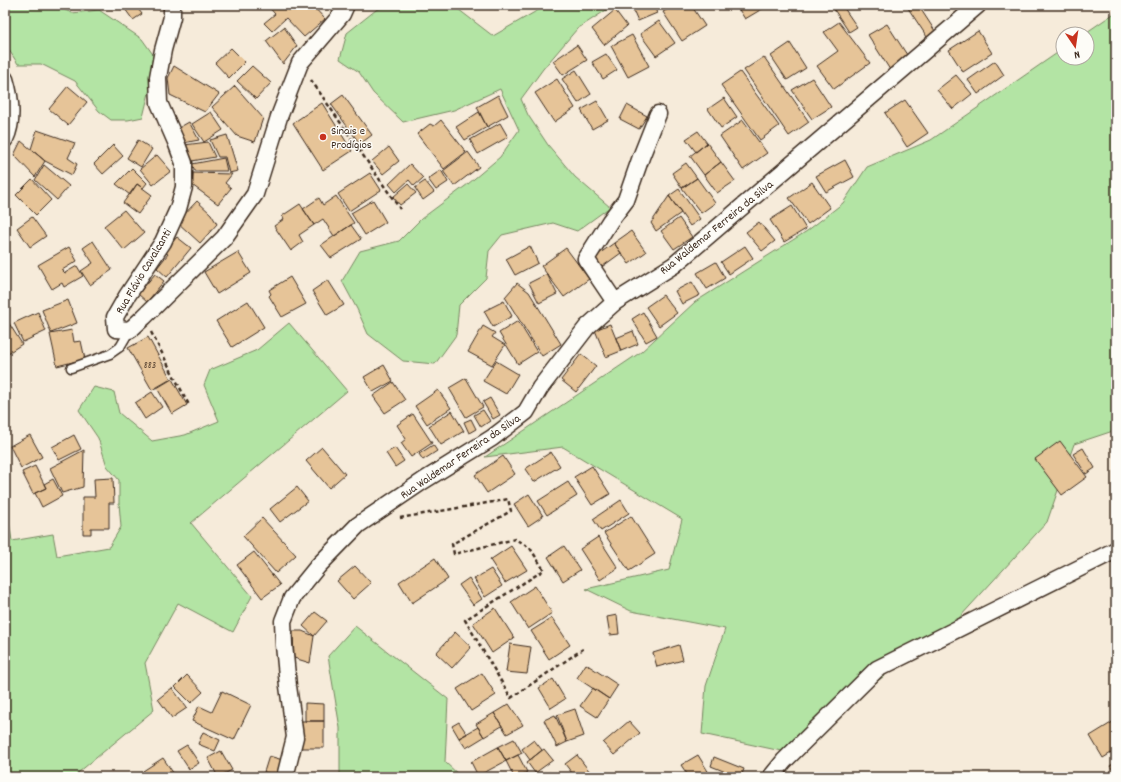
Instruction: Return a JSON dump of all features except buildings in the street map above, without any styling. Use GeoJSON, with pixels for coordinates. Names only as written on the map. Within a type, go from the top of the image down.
{"type":"FeatureCollection","features":[{"type":"Feature","properties":{"kind":"street","name":"Rua Flávio Cavalcanti"},"geometry":{"type":"LineString","coordinates":[[172,5],[172,17],[163,50],[158,77],[158,103],[184,163],[184,187],[178,209],[163,242],[126,296],[114,317],[116,329],[130,330],[144,318],[224,238],[255,194],[279,117],[300,63],[342,14],[346,5]]}},
{"type":"Feature","properties":{"kind":"street","name":"Rua Waldemar Ferreira da Silva"},"geometry":{"type":"LineString","coordinates":[[285,777],[295,737],[288,686],[283,621],[292,598],[318,566],[358,526],[423,481],[492,438],[526,412],[540,388],[587,327],[615,302],[674,265],[978,5]]}},
{"type":"Feature","properties":{"kind":"street"},"geometry":{"type":"LineString","coordinates":[[5,79],[9,93],[11,114],[5,139]]}},
{"type":"Feature","properties":{"kind":"street"},"geometry":{"type":"LineString","coordinates":[[615,302],[586,259],[610,221],[626,200],[658,114]]}},
{"type":"Feature","properties":{"kind":"street"},"geometry":{"type":"LineString","coordinates":[[772,777],[784,761],[877,669],[1116,550]]}},
{"type":"Feature","properties":{"kind":"lane"},"geometry":{"type":"LineString","coordinates":[[71,368],[110,354],[120,347],[130,330]]}},
{"type":"Feature","properties":{"kind":"path"},"geometry":{"type":"LineString","coordinates":[[300,63],[400,209]]}},
{"type":"Feature","properties":{"kind":"path"},"geometry":{"type":"LineString","coordinates":[[144,318],[189,405]]}},
{"type":"Feature","properties":{"kind":"path"},"geometry":{"type":"LineString","coordinates":[[395,519],[499,502],[508,499],[511,511],[452,544],[454,554],[515,539],[530,548],[544,570],[465,620],[511,698],[583,649]]}},
{"type":"Feature","properties":{"kind":"green space"},"geometry":{"type":"Polygon","coordinates":[[[5,5],[53,5],[72,13],[99,10],[142,39],[157,60],[143,117],[128,120],[111,120],[99,111],[75,81],[41,64],[18,64],[5,44],[5,5]]]}},
{"type":"Feature","properties":{"kind":"green space"},"geometry":{"type":"Polygon","coordinates":[[[388,5],[454,6],[493,36],[547,5],[614,5],[577,29],[543,69],[521,99],[528,115],[548,145],[575,177],[610,207],[577,231],[553,223],[502,235],[489,251],[486,278],[459,305],[456,335],[435,364],[403,361],[368,334],[342,281],[360,251],[399,241],[421,219],[468,184],[500,157],[519,130],[500,89],[454,110],[403,122],[373,93],[359,72],[340,59],[347,33],[376,10],[388,5]]]}},
{"type":"Feature","properties":{"kind":"green space"},"geometry":{"type":"Polygon","coordinates":[[[1116,12],[1116,430],[1074,444],[1047,522],[959,618],[786,752],[702,734],[706,686],[725,629],[631,611],[586,589],[669,570],[682,519],[563,447],[485,457],[641,352],[695,302],[807,231],[843,203],[867,167],[931,140],[1055,55],[1055,66],[1095,66],[1095,26],[1116,12]]]}},
{"type":"Feature","properties":{"kind":"green space"},"geometry":{"type":"Polygon","coordinates":[[[289,323],[347,391],[191,523],[252,596],[233,632],[178,603],[145,663],[154,710],[73,777],[5,777],[5,496],[12,541],[53,534],[57,556],[109,547],[121,527],[119,480],[107,466],[98,438],[79,410],[94,387],[114,392],[119,413],[152,441],[185,435],[219,421],[204,385],[210,370],[257,350],[289,323]]]}},
{"type":"Feature","properties":{"kind":"green space"},"geometry":{"type":"Polygon","coordinates":[[[355,626],[448,699],[445,762],[461,777],[340,777],[340,728],[328,656],[355,626]]]}},
{"type":"Feature","properties":{"kind":"place","name":"Sinais e Prodígios"},"geometry":{"type":"Point","coordinates":[323,137]}}]}
